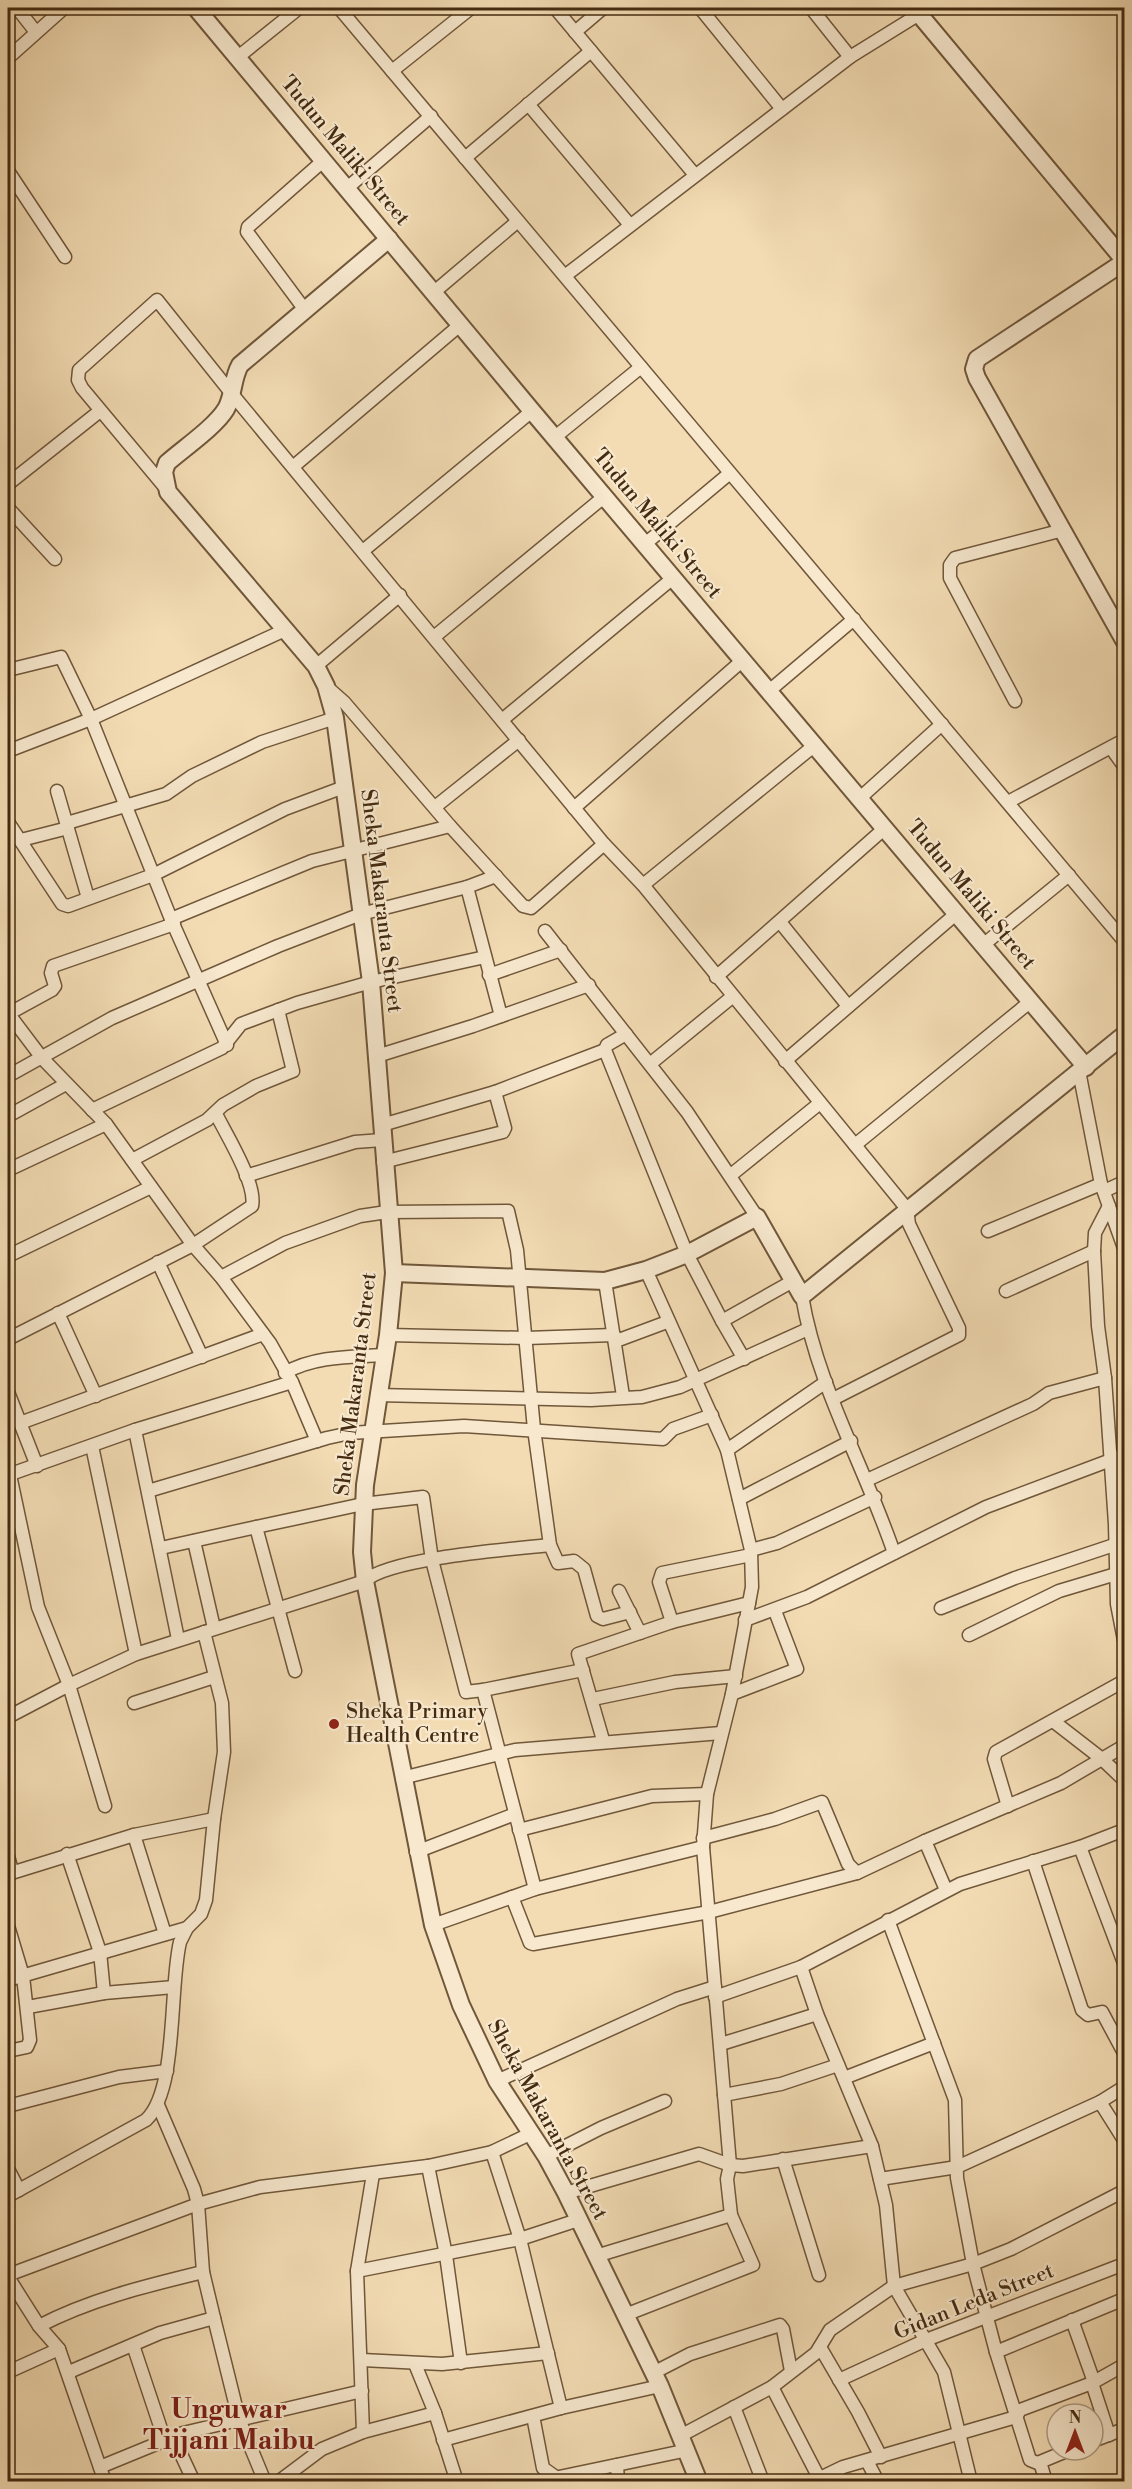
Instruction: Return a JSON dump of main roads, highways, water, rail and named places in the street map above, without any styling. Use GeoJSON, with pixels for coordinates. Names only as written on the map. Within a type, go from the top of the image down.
{"type":"FeatureCollection","features":[{"type":"Feature","properties":{"kind":"place","name":"Sheka Primary Health Centre"},"geometry":{"type":"Point","coordinates":[334,1724]}},
{"type":"Feature","properties":{"kind":"district","name":"Unguwar Tijjani Maibu"},"geometry":{"type":"Point","coordinates":[229,2426]}}]}
